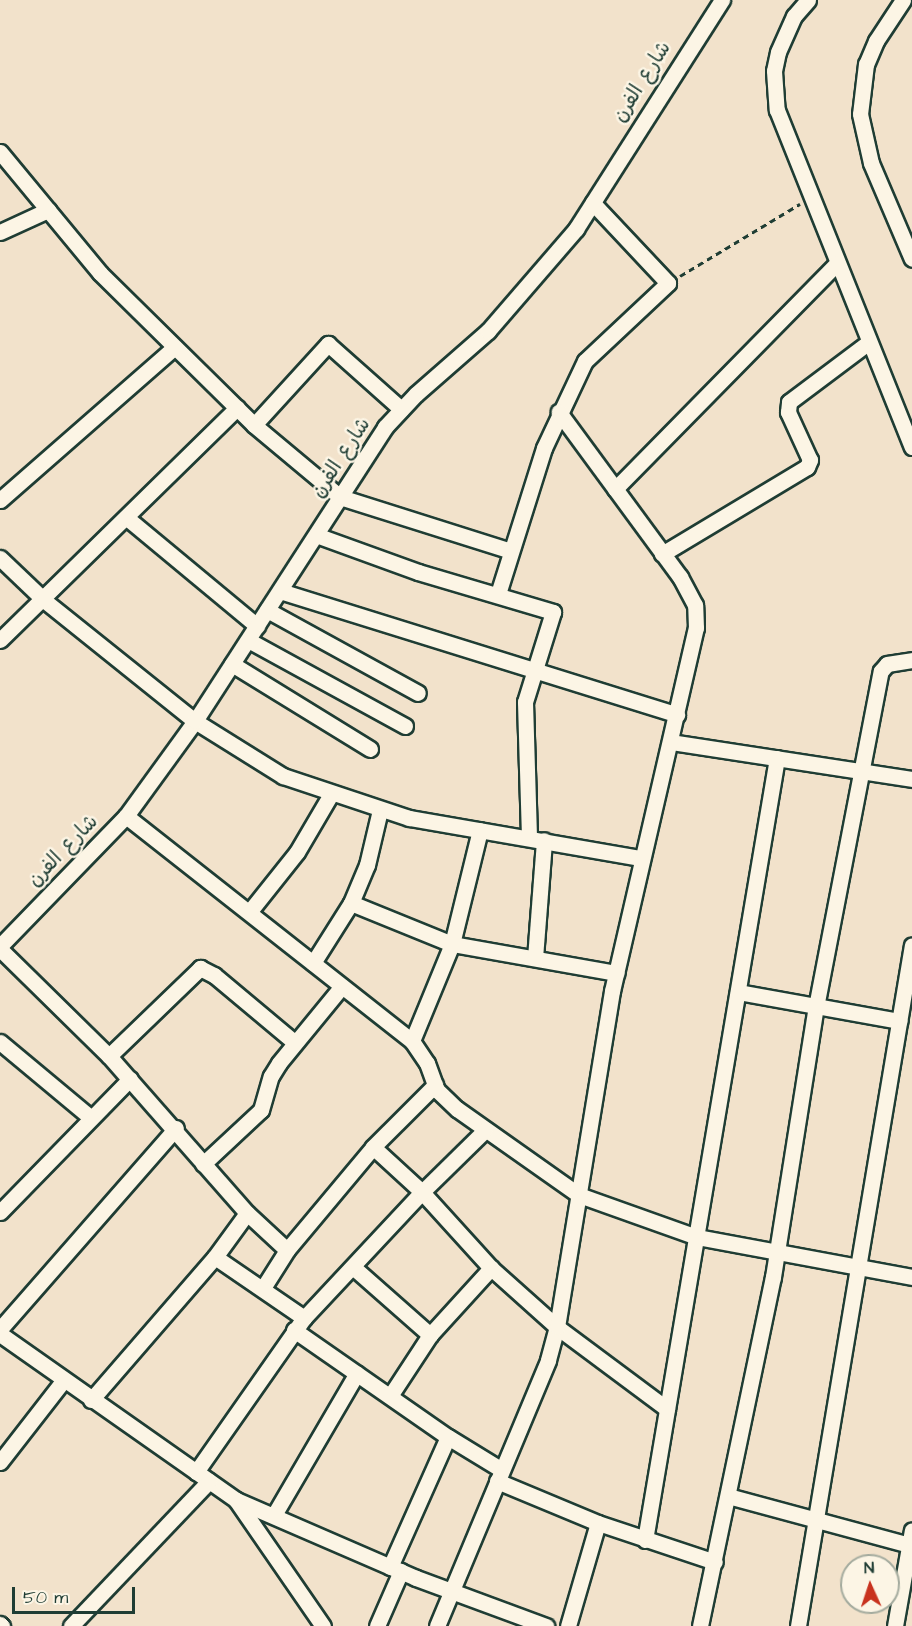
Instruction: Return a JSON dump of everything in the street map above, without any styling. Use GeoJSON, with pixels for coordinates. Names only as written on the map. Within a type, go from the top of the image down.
{"type":"FeatureCollection","features":[{"type":"Feature","properties":{"kind":"street","name":"شارع الفرن"},"geometry":{"type":"LineString","coordinates":[[0,948],[126,816],[195,721],[371,447],[401,408],[488,331],[556,254],[593,203],[699,30],[722,0]]}},
{"type":"Feature","properties":{"kind":"street"},"geometry":{"type":"LineString","coordinates":[[808,0],[784,33],[774,71],[774,91],[783,129],[810,199],[912,447]]}},
{"type":"Feature","properties":{"kind":"street"},"geometry":{"type":"LineString","coordinates":[[903,0],[876,41],[866,64],[860,114],[871,163],[912,259]]}},
{"type":"Feature","properties":{"kind":"street"},"geometry":{"type":"LineString","coordinates":[[0,152],[100,273],[254,425],[340,497],[512,551]]}},
{"type":"Feature","properties":{"kind":"street"},"geometry":{"type":"LineString","coordinates":[[498,594],[559,412],[585,361],[668,283],[593,203]]}},
{"type":"Feature","properties":{"kind":"street"},"geometry":{"type":"LineString","coordinates":[[0,232],[48,210]]}},
{"type":"Feature","properties":{"kind":"street"},"geometry":{"type":"LineString","coordinates":[[615,489],[837,263]]}},
{"type":"Feature","properties":{"kind":"street"},"geometry":{"type":"LineString","coordinates":[[662,554],[807,467],[810,460],[788,412],[789,402],[869,342]]}},
{"type":"Feature","properties":{"kind":"street"},"geometry":{"type":"LineString","coordinates":[[254,425],[328,344],[401,408]]}},
{"type":"Feature","properties":{"kind":"street"},"geometry":{"type":"LineString","coordinates":[[0,500],[175,347]]}},
{"type":"Feature","properties":{"kind":"street"},"geometry":{"type":"LineString","coordinates":[[0,640],[45,601],[237,408]]}},
{"type":"Feature","properties":{"kind":"street"},"geometry":{"type":"LineString","coordinates":[[437,1626],[548,1360],[557,1327],[616,973],[696,628],[695,605],[662,554],[559,412]]}},
{"type":"Feature","properties":{"kind":"street"},"geometry":{"type":"LineString","coordinates":[[127,518],[257,626]]}},
{"type":"Feature","properties":{"kind":"street"},"geometry":{"type":"LineString","coordinates":[[316,535],[418,572],[553,612],[524,716],[529,837]]}},
{"type":"Feature","properties":{"kind":"street"},"geometry":{"type":"LineString","coordinates":[[0,558],[45,601],[195,721],[261,765],[331,794],[380,810],[641,858]]}},
{"type":"Feature","properties":{"kind":"street"},"geometry":{"type":"LineString","coordinates":[[280,591],[677,715]]}},
{"type":"Feature","properties":{"kind":"street"},"geometry":{"type":"LineString","coordinates":[[267,610],[418,693]]}},
{"type":"Feature","properties":{"kind":"street"},"geometry":{"type":"LineString","coordinates":[[248,640],[405,726]]}},
{"type":"Feature","properties":{"kind":"street"},"geometry":{"type":"LineString","coordinates":[[700,1626],[715,1562],[777,1251],[816,1007],[859,773],[881,671],[887,664],[912,660]]}},
{"type":"Feature","properties":{"kind":"street"},"geometry":{"type":"LineString","coordinates":[[232,664],[370,749]]}},
{"type":"Feature","properties":{"kind":"street"},"geometry":{"type":"LineString","coordinates":[[671,741],[859,773],[912,779]]}},
{"type":"Feature","properties":{"kind":"street"},"geometry":{"type":"LineString","coordinates":[[645,1540],[777,758]]}},
{"type":"Feature","properties":{"kind":"street"},"geometry":{"type":"LineString","coordinates":[[250,911],[297,852],[331,794]]}},
{"type":"Feature","properties":{"kind":"street"},"geometry":{"type":"LineString","coordinates":[[313,963],[351,903],[367,865],[380,810]]}},
{"type":"Feature","properties":{"kind":"street"},"geometry":{"type":"LineString","coordinates":[[126,816],[250,911],[412,1041],[441,1096],[485,1130],[579,1195],[697,1237],[912,1277]]}},
{"type":"Feature","properties":{"kind":"street"},"geometry":{"type":"LineString","coordinates":[[412,1041],[452,944],[480,830]]}},
{"type":"Feature","properties":{"kind":"street"},"geometry":{"type":"LineString","coordinates":[[535,958],[544,840]]}},
{"type":"Feature","properties":{"kind":"street"},"geometry":{"type":"LineString","coordinates":[[351,903],[452,944],[616,973]]}},
{"type":"Feature","properties":{"kind":"street"},"geometry":{"type":"LineString","coordinates":[[798,1626],[899,1021],[907,1004],[912,945]]}},
{"type":"Feature","properties":{"kind":"street"},"geometry":{"type":"LineString","coordinates":[[0,948],[109,1056],[176,1128],[203,1164],[247,1213],[287,1250]]}},
{"type":"Feature","properties":{"kind":"street"},"geometry":{"type":"LineString","coordinates":[[109,1056],[200,968],[214,975],[294,1042]]}},
{"type":"Feature","properties":{"kind":"street"},"geometry":{"type":"LineString","coordinates":[[203,1164],[261,1110],[271,1076],[294,1042],[342,986]]}},
{"type":"Feature","properties":{"kind":"street"},"geometry":{"type":"LineString","coordinates":[[738,992],[899,1021]]}},
{"type":"Feature","properties":{"kind":"street"},"geometry":{"type":"LineString","coordinates":[[0,1042],[90,1117]]}},
{"type":"Feature","properties":{"kind":"street"},"geometry":{"type":"LineString","coordinates":[[0,1212],[90,1117],[130,1079]]}},
{"type":"Feature","properties":{"kind":"street"},"geometry":{"type":"LineString","coordinates":[[263,1288],[287,1250],[373,1147],[435,1085]]}},
{"type":"Feature","properties":{"kind":"street"},"geometry":{"type":"LineString","coordinates":[[0,1329],[176,1128]]}},
{"type":"Feature","properties":{"kind":"street"},"geometry":{"type":"LineString","coordinates":[[82,1623],[203,1477],[294,1330],[422,1192],[485,1130]]}},
{"type":"Feature","properties":{"kind":"street"},"geometry":{"type":"LineString","coordinates":[[373,1147],[422,1192],[490,1268],[557,1327],[667,1409]]}},
{"type":"Feature","properties":{"kind":"street"},"geometry":{"type":"LineString","coordinates":[[91,1400],[215,1257],[247,1213]]}},
{"type":"Feature","properties":{"kind":"street"},"geometry":{"type":"LineString","coordinates":[[215,1257],[304,1318]]}},
{"type":"Feature","properties":{"kind":"street"},"geometry":{"type":"LineString","coordinates":[[353,1267],[430,1335]]}},
{"type":"Feature","properties":{"kind":"street"},"geometry":{"type":"LineString","coordinates":[[390,1396],[430,1335],[490,1268]]}},
{"type":"Feature","properties":{"kind":"street"},"geometry":{"type":"LineString","coordinates":[[294,1330],[357,1372],[500,1476],[598,1523],[715,1562]]}},
{"type":"Feature","properties":{"kind":"street"},"geometry":{"type":"LineString","coordinates":[[0,1334],[63,1381],[236,1500],[515,1621],[546,1626]]}},
{"type":"Feature","properties":{"kind":"street"},"geometry":{"type":"LineString","coordinates":[[274,1515],[357,1372]]}},
{"type":"Feature","properties":{"kind":"street"},"geometry":{"type":"LineString","coordinates":[[0,1462],[63,1381]]}},
{"type":"Feature","properties":{"kind":"street"},"geometry":{"type":"LineString","coordinates":[[377,1626],[396,1569],[448,1437]]}},
{"type":"Feature","properties":{"kind":"street"},"geometry":{"type":"LineString","coordinates":[[728,1496],[817,1519],[911,1538],[895,1626]]}},
{"type":"Feature","properties":{"kind":"street"},"geometry":{"type":"LineString","coordinates":[[236,1500],[323,1626]]}},
{"type":"Feature","properties":{"kind":"street"},"geometry":{"type":"LineString","coordinates":[[568,1626],[598,1523]]}},
{"type":"Feature","properties":{"kind":"path"},"geometry":{"type":"LineString","coordinates":[[668,283],[810,199]]}}]}
